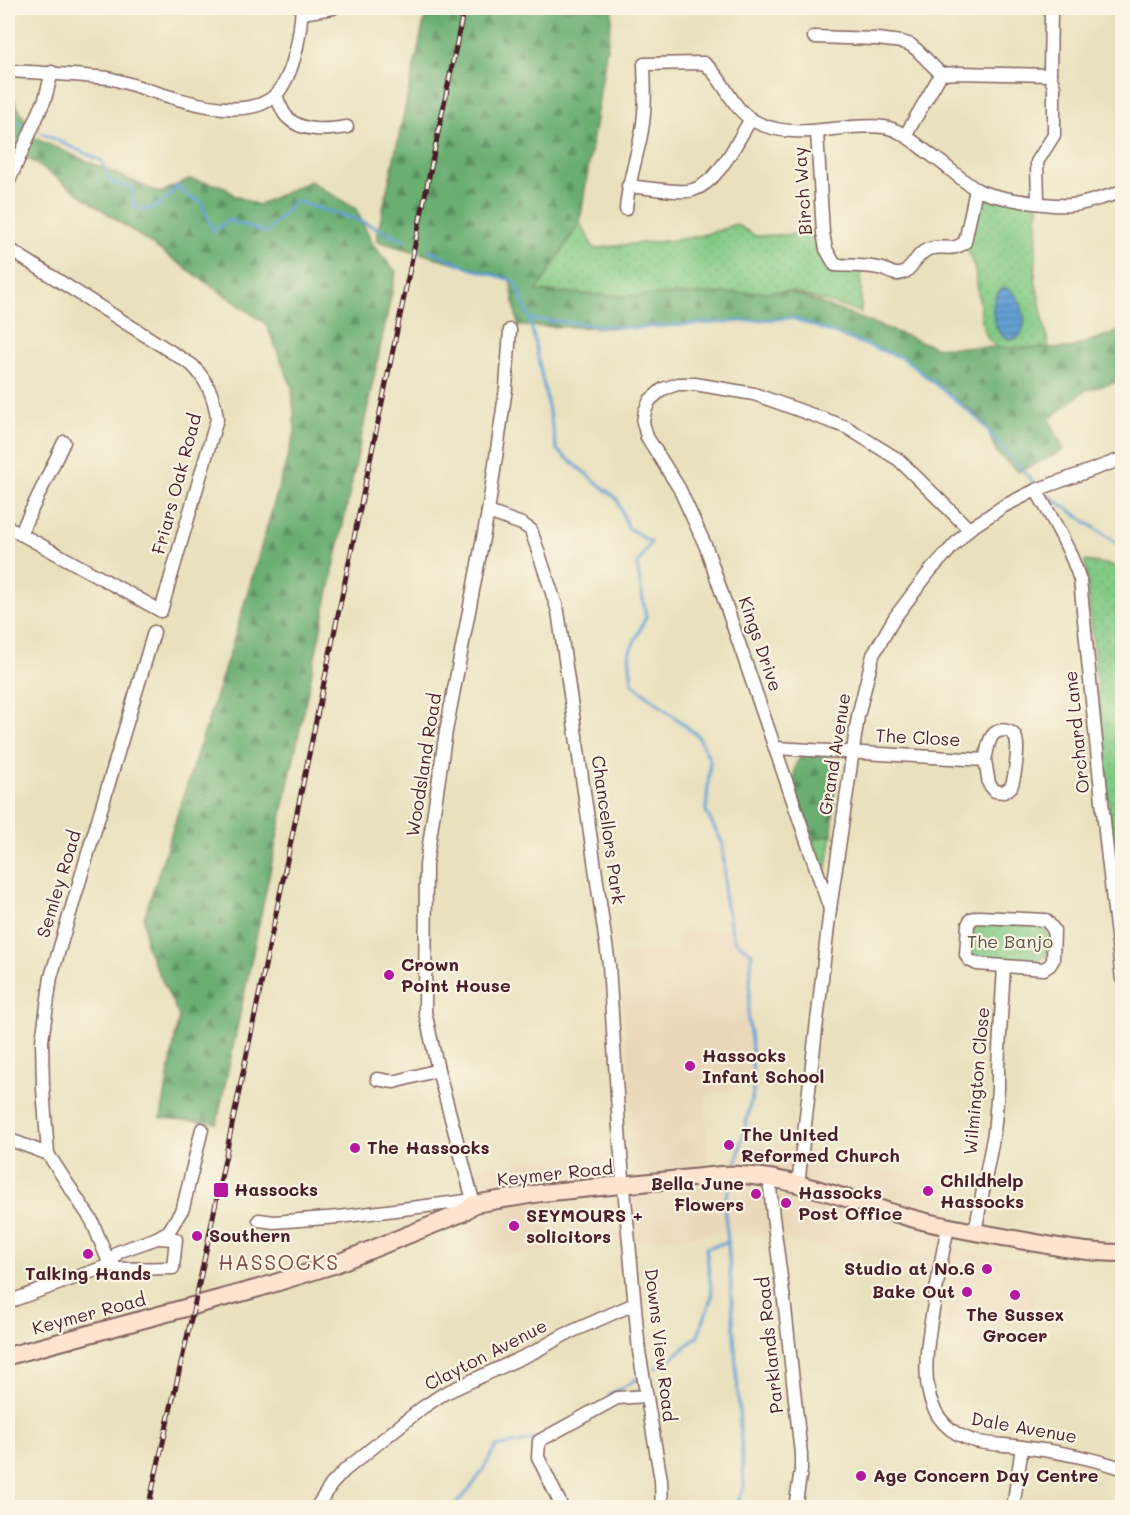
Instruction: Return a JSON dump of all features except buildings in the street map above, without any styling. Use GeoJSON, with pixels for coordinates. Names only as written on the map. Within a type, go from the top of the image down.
{"type":"FeatureCollection","features":[{"type":"Feature","properties":{"kind":"main road","name":"Keymer Road"},"geometry":{"type":"LineString","coordinates":[[8,1356],[253,1290],[333,1265],[462,1213],[474,1204],[541,1193],[734,1174],[771,1178],[948,1228],[1082,1250],[1122,1254]]}},
{"type":"Feature","properties":{"kind":"street"},"geometry":{"type":"LineString","coordinates":[[8,71],[52,72],[107,78],[195,104],[228,109],[258,105],[275,95],[282,87],[295,57],[302,10],[333,8]]}},
{"type":"Feature","properties":{"kind":"street"},"geometry":{"type":"LineString","coordinates":[[1038,202],[1037,162],[1054,135],[1054,87],[1050,75],[1051,8]]}},
{"type":"Feature","properties":{"kind":"street"},"geometry":{"type":"LineString","coordinates":[[814,37],[902,42],[911,45],[941,74],[1050,75]]}},
{"type":"Feature","properties":{"kind":"street"},"geometry":{"type":"LineString","coordinates":[[626,208],[628,186],[640,140],[645,109],[644,64],[705,63],[712,69],[736,106],[751,119],[773,128],[818,132],[885,127],[896,130],[976,189],[1014,199],[1072,205],[1116,194],[1122,190]]}},
{"type":"Feature","properties":{"kind":"street"},"geometry":{"type":"LineString","coordinates":[[8,183],[45,99],[52,72]]}},
{"type":"Feature","properties":{"kind":"street"},"geometry":{"type":"LineString","coordinates":[[905,136],[941,74]]}},
{"type":"Feature","properties":{"kind":"street"},"geometry":{"type":"LineString","coordinates":[[275,95],[287,117],[305,128],[329,130],[347,127]]}},
{"type":"Feature","properties":{"kind":"street"},"geometry":{"type":"LineString","coordinates":[[628,186],[691,191],[708,182],[724,163],[751,119]]}},
{"type":"Feature","properties":{"kind":"street","name":"Birch Way"},"geometry":{"type":"LineString","coordinates":[[818,132],[823,233],[826,249],[835,265],[873,267],[900,274],[906,271],[923,252],[937,247],[953,249],[959,247],[965,242],[976,189]]}},
{"type":"Feature","properties":{"kind":"street","name":"Friars Oak Road"},"geometry":{"type":"LineString","coordinates":[[10,252],[192,365],[203,376],[210,390],[216,405],[217,419],[161,611],[20,534]]}},
{"type":"Feature","properties":{"kind":"street","name":"Woodsland Road"},"geometry":{"type":"LineString","coordinates":[[474,1204],[425,1012],[426,865],[446,731],[488,512],[506,388],[510,330]]}},
{"type":"Feature","properties":{"kind":"street","name":"Kings Drive"},"geometry":{"type":"LineString","coordinates":[[830,909],[706,547],[679,488],[648,437],[643,422],[650,400],[663,389],[678,384],[695,384],[754,394],[846,427],[899,460],[969,529]]}},
{"type":"Feature","properties":{"kind":"street"},"geometry":{"type":"LineString","coordinates":[[8,527],[20,534],[64,442]]}},
{"type":"Feature","properties":{"kind":"street","name":"Grand Avenue"},"geometry":{"type":"LineString","coordinates":[[798,1185],[830,909],[864,686],[873,655],[902,608],[930,571],[969,529],[1004,506],[1036,490],[1121,463]]}},
{"type":"Feature","properties":{"kind":"street","name":"Orchard Lane"},"geometry":{"type":"LineString","coordinates":[[1036,490],[1059,528],[1075,562],[1080,580],[1122,980]]}},
{"type":"Feature","properties":{"kind":"street","name":"Chancellors Park"},"geometry":{"type":"LineString","coordinates":[[488,512],[522,524],[531,530],[558,611],[609,965],[620,1144],[625,1186]]}},
{"type":"Feature","properties":{"kind":"street","name":"Semley Road"},"geometry":{"type":"LineString","coordinates":[[48,1154],[42,1041],[51,977],[154,632]]}},
{"type":"Feature","properties":{"kind":"street","name":"The Close"},"geometry":{"type":"LineString","coordinates":[[1005,730],[1012,733],[1016,739],[1015,772],[1011,787],[1004,792],[995,791],[989,784],[985,760],[991,736],[998,731],[1005,730]]}},
{"type":"Feature","properties":{"kind":"street","name":"The Close"},"geometry":{"type":"LineString","coordinates":[[776,748],[985,760]]}},
{"type":"Feature","properties":{"kind":"street"},"geometry":{"type":"LineString","coordinates":[[978,917],[1046,920],[1051,924],[1054,930],[1053,960],[1050,964],[1044,969],[1004,967],[977,964],[969,960],[966,955],[968,925],[971,919],[978,917]]}},
{"type":"Feature","properties":{"kind":"street","name":"Wilmington Close"},"geometry":{"type":"LineString","coordinates":[[975,1232],[994,1133],[1004,967]]}},
{"type":"Feature","properties":{"kind":"street"},"geometry":{"type":"LineString","coordinates":[[377,1079],[394,1082],[438,1070]]}},
{"type":"Feature","properties":{"kind":"street"},"geometry":{"type":"LineString","coordinates":[[8,1301],[110,1265],[118,1252],[157,1238],[169,1231],[183,1208],[202,1129]]}},
{"type":"Feature","properties":{"kind":"street"},"geometry":{"type":"LineString","coordinates":[[8,1139],[48,1154],[92,1221],[110,1265],[118,1269],[173,1268],[176,1239],[157,1238]]}},
{"type":"Feature","properties":{"kind":"street","name":"Parklands Road"},"geometry":{"type":"LineString","coordinates":[[771,1178],[773,1217],[801,1454],[795,1508]]}},
{"type":"Feature","properties":{"kind":"street","name":"Downs View Road"},"geometry":{"type":"LineString","coordinates":[[625,1186],[639,1351],[661,1478],[662,1508]]}},
{"type":"Feature","properties":{"kind":"street"},"geometry":{"type":"LineString","coordinates":[[259,1220],[274,1222],[339,1217],[466,1201],[474,1204]]}},
{"type":"Feature","properties":{"kind":"street","name":"Dale Avenue"},"geometry":{"type":"LineString","coordinates":[[948,1228],[928,1340],[926,1382],[930,1400],[937,1414],[946,1425],[960,1435],[979,1442],[1087,1457],[1122,1468]]}},
{"type":"Feature","properties":{"kind":"street","name":"Clayton Avenue"},"geometry":{"type":"LineString","coordinates":[[316,1508],[331,1485],[345,1470],[422,1408],[452,1390],[536,1351],[564,1335],[634,1304]]}},
{"type":"Feature","properties":{"kind":"street"},"geometry":{"type":"LineString","coordinates":[[561,1505],[538,1457],[539,1441],[617,1398],[646,1396]]}},
{"type":"Feature","properties":{"kind":"street"},"geometry":{"type":"LineString","coordinates":[[1013,1508],[1022,1447]]}},
{"type":"Feature","properties":{"kind":"shaded area","name":"Hassocks Infant School"},"geometry":{"type":"Polygon","coordinates":[[[751,928],[753,1082],[705,1095],[708,1170],[637,1176],[619,956],[679,949],[678,934],[751,928]]]}},
{"type":"Feature","properties":{"kind":"shaded area"},"geometry":{"type":"Polygon","coordinates":[[[736,1143],[785,1147],[943,1182],[958,1250],[1043,1264],[1028,1327],[982,1321],[978,1344],[945,1336],[955,1268],[928,1267],[741,1231],[479,1257],[467,1227],[476,1168],[615,1151],[620,1195],[724,1186],[736,1143]]]}},
{"type":"Feature","properties":{"kind":"green space"},"geometry":{"type":"Polygon","coordinates":[[[427,8],[613,8],[580,222],[538,291],[622,296],[789,291],[935,347],[1070,348],[1122,330],[1122,381],[1086,390],[1049,419],[1064,450],[1018,472],[997,453],[984,421],[905,359],[792,318],[634,328],[518,326],[510,278],[376,241],[427,8]]]}},
{"type":"Feature","properties":{"kind":"green space"},"geometry":{"type":"Polygon","coordinates":[[[8,90],[36,139],[160,193],[189,179],[223,186],[235,196],[258,205],[310,181],[356,209],[373,245],[396,272],[217,1123],[161,1118],[179,1016],[146,946],[144,918],[232,646],[295,432],[292,387],[266,324],[8,144],[8,90]]]}},
{"type":"Feature","properties":{"kind":"green space"},"geometry":{"type":"Polygon","coordinates":[[[976,189],[1038,202],[1035,279],[1049,348],[998,348],[989,340],[983,328],[975,270],[965,242],[976,189]]]}},
{"type":"Feature","properties":{"kind":"green space"},"geometry":{"type":"Polygon","coordinates":[[[580,222],[594,249],[700,236],[735,224],[756,236],[823,233],[830,257],[861,267],[861,312],[789,291],[622,296],[537,291],[580,222]]]}},
{"type":"Feature","properties":{"kind":"green space"},"geometry":{"type":"Polygon","coordinates":[[[1085,561],[1122,567],[1122,937],[1085,561]]]}},
{"type":"Feature","properties":{"kind":"green space"},"geometry":{"type":"Polygon","coordinates":[[[810,754],[828,758],[836,766],[832,835],[813,839],[798,796],[794,773],[801,757],[810,754]]]}},
{"type":"Feature","properties":{"kind":"green space"},"geometry":{"type":"Polygon","coordinates":[[[832,835],[825,878],[822,876],[813,839],[832,835]]]}},
{"type":"Feature","properties":{"kind":"green space","name":"The Banjo"},"geometry":{"type":"Polygon","coordinates":[[[977,923],[1039,924],[1047,933],[1048,954],[1036,963],[979,960],[971,948],[972,932],[977,923]]]}},
{"type":"Feature","properties":{"kind":"water"},"geometry":{"type":"Polygon","coordinates":[[[1004,288],[1016,296],[1024,313],[1023,330],[1013,339],[1000,334],[994,318],[995,300],[1004,288]]]}},
{"type":"Feature","properties":{"kind":"waterway"},"geometry":{"type":"LineString","coordinates":[[8,117],[23,125]]}},
{"type":"Feature","properties":{"kind":"waterway"},"geometry":{"type":"LineString","coordinates":[[41,133],[102,161],[111,183],[132,187],[134,207],[149,210],[168,198],[177,186],[189,197],[201,201],[213,231],[228,220],[267,233],[294,201],[358,220],[405,240]]}},
{"type":"Feature","properties":{"kind":"waterway"},"geometry":{"type":"LineString","coordinates":[[429,250],[469,268],[515,281],[530,319],[557,450],[617,499],[628,528],[651,542],[637,565],[646,617],[629,653],[632,683],[698,736],[710,760],[706,812],[722,842],[725,872],[724,896],[734,940],[752,953],[748,1017],[752,1050],[753,1093],[736,1165]]}},
{"type":"Feature","properties":{"kind":"waterway"},"geometry":{"type":"LineString","coordinates":[[530,319],[634,328],[792,318],[905,359],[979,420],[1033,482]]}},
{"type":"Feature","properties":{"kind":"waterway"},"geometry":{"type":"LineString","coordinates":[[1048,495],[1122,547]]}},
{"type":"Feature","properties":{"kind":"waterway"},"geometry":{"type":"LineString","coordinates":[[656,1368],[671,1359],[698,1336],[712,1296],[706,1248],[728,1242],[724,1204],[730,1185]]}},
{"type":"Feature","properties":{"kind":"waterway"},"geometry":{"type":"LineString","coordinates":[[728,1242],[744,1486],[736,1508]]}},
{"type":"Feature","properties":{"kind":"waterway"},"geometry":{"type":"LineString","coordinates":[[609,1395],[639,1378]]}},
{"type":"Feature","properties":{"kind":"waterway"},"geometry":{"type":"LineString","coordinates":[[450,1508],[471,1487],[496,1447],[536,1438]]}},
{"type":"Feature","properties":{"kind":"railway"},"geometry":{"type":"LineString","coordinates":[[148,1508],[198,1289],[464,8]]}},
{"type":"Feature","properties":{"kind":"place","name":"Crown Point House"},"geometry":{"type":"Point","coordinates":[389,975]}},
{"type":"Feature","properties":{"kind":"place","name":"Hassocks Infant School"},"geometry":{"type":"Point","coordinates":[690,1066]}},
{"type":"Feature","properties":{"kind":"place","name":"The United Reformed Church"},"geometry":{"type":"Point","coordinates":[729,1145]}},
{"type":"Feature","properties":{"kind":"place","name":"The Hassocks"},"geometry":{"type":"Point","coordinates":[355,1148]}},
{"type":"Feature","properties":{"kind":"place","name":"Hassocks"},"geometry":{"type":"Point","coordinates":[221,1190]}},
{"type":"Feature","properties":{"kind":"place","name":"Childhelp Hassocks"},"geometry":{"type":"Point","coordinates":[928,1191]}},
{"type":"Feature","properties":{"kind":"place","name":"Bella June Flowers"},"geometry":{"type":"Point","coordinates":[756,1194]}},
{"type":"Feature","properties":{"kind":"place","name":"Hassocks Post Office"},"geometry":{"type":"Point","coordinates":[786,1203]}},
{"type":"Feature","properties":{"kind":"place","name":"SEYMOURS + solicitors"},"geometry":{"type":"Point","coordinates":[514,1226]}},
{"type":"Feature","properties":{"kind":"place","name":"Southern"},"geometry":{"type":"Point","coordinates":[197,1236]}},
{"type":"Feature","properties":{"kind":"place","name":"Talking Hands"},"geometry":{"type":"Point","coordinates":[88,1254]}},
{"type":"Feature","properties":{"kind":"place","name":"Studio at No.6"},"geometry":{"type":"Point","coordinates":[987,1269]}},
{"type":"Feature","properties":{"kind":"place","name":"Bake Out"},"geometry":{"type":"Point","coordinates":[967,1292]}},
{"type":"Feature","properties":{"kind":"place","name":"The Sussex Grocer"},"geometry":{"type":"Point","coordinates":[1015,1295]}},
{"type":"Feature","properties":{"kind":"place","name":"Age Concern Day Centre"},"geometry":{"type":"Point","coordinates":[861,1476]}},
{"type":"Feature","properties":{"kind":"district","name":"HASSOCKS"},"geometry":{"type":"Point","coordinates":[279,1263]}}]}
